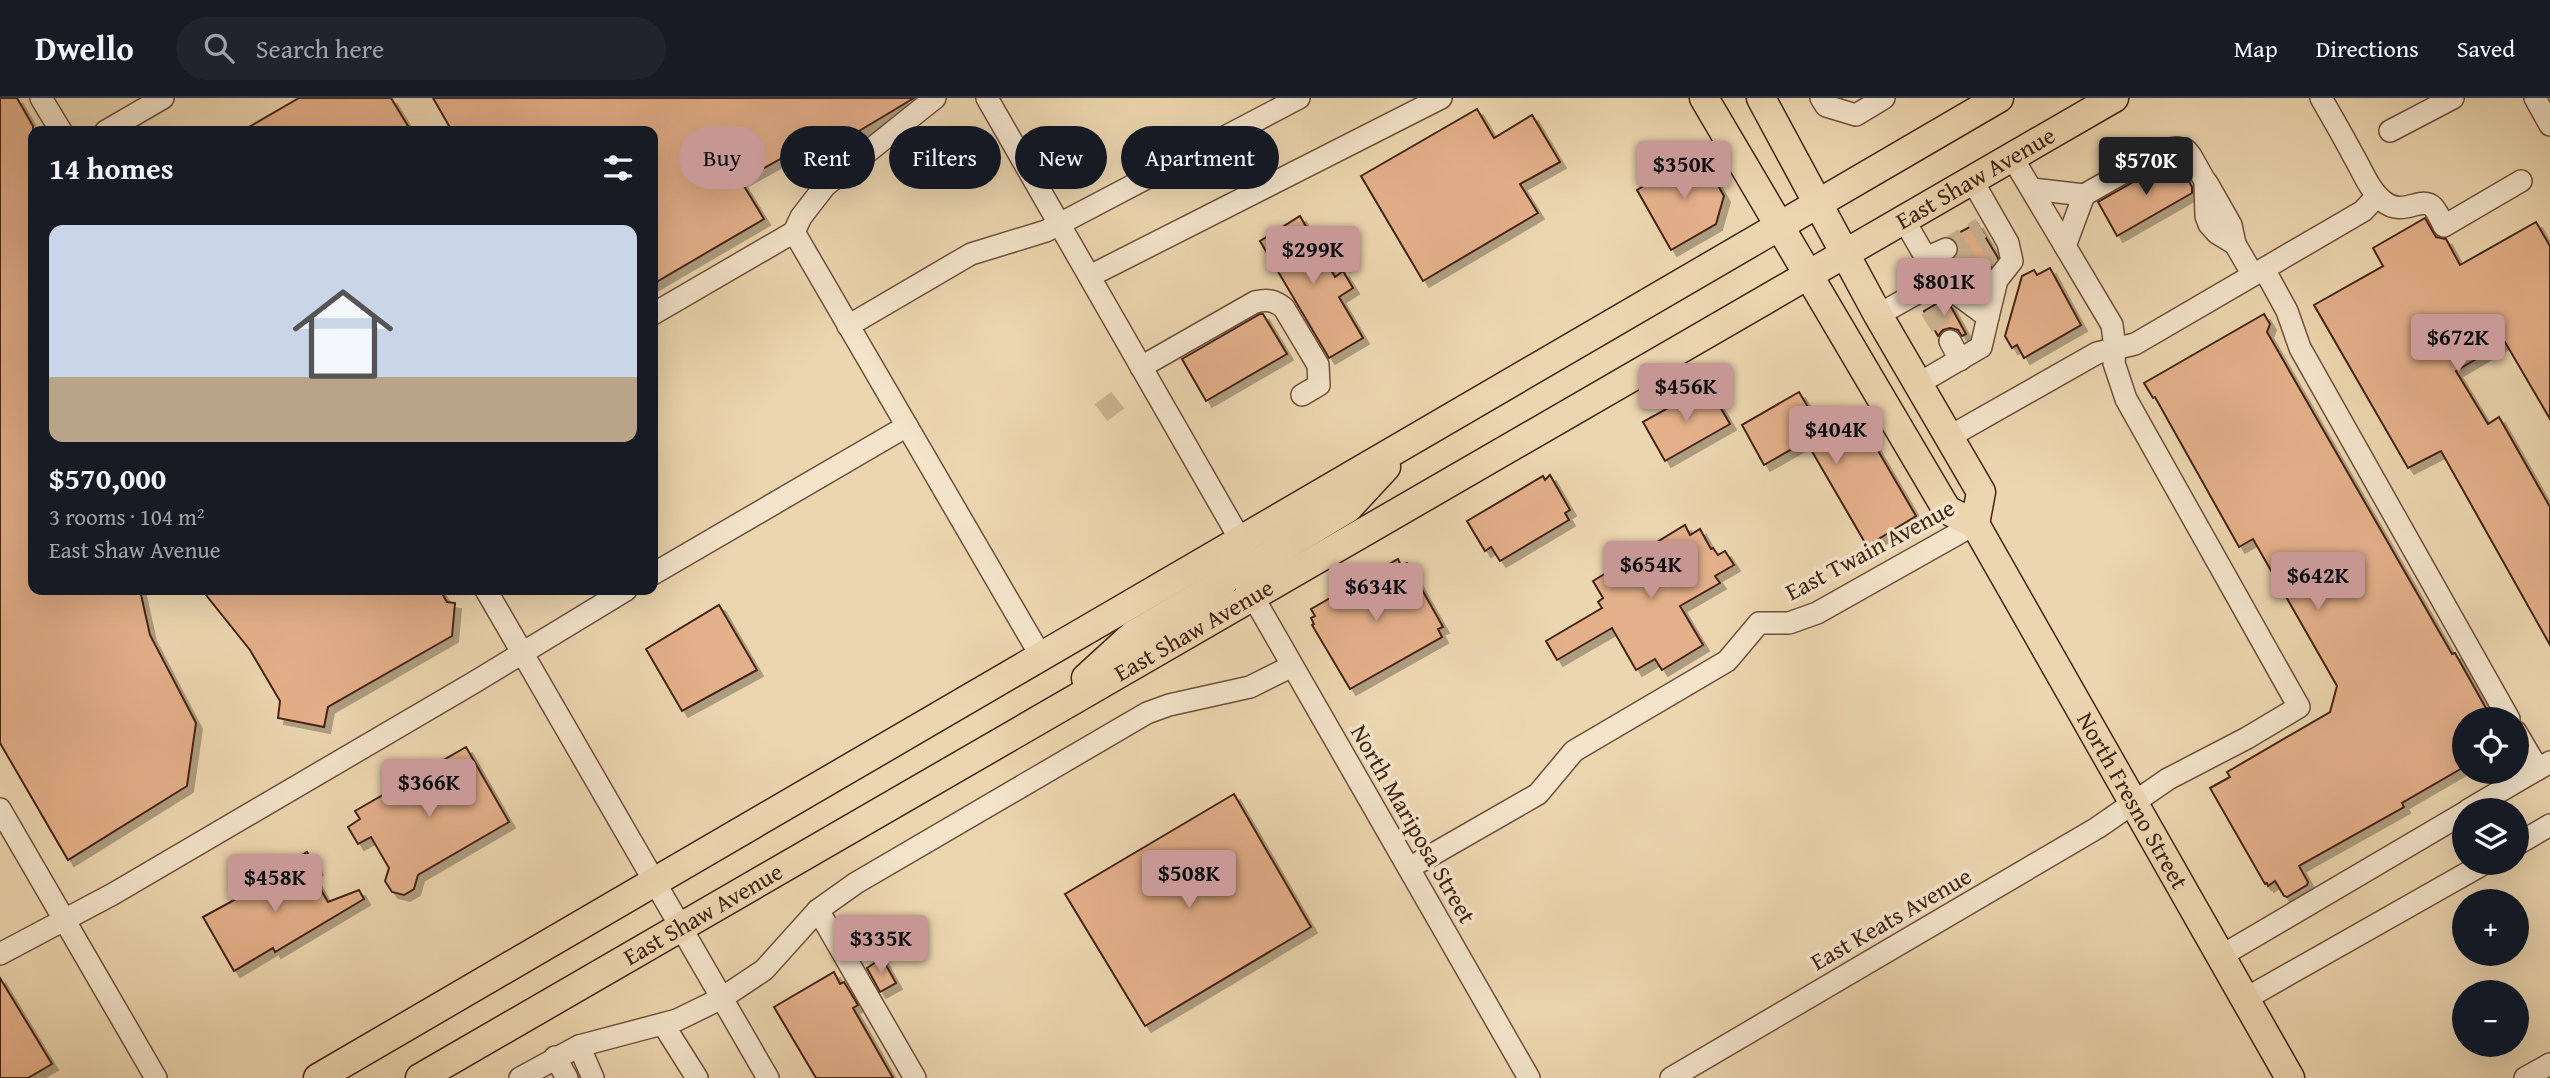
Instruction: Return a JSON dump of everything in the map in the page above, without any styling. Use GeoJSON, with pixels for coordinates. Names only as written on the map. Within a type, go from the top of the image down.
{"type":"FeatureCollection","features":[{"type":"Feature","properties":{"kind":"main road"},"geometry":{"type":"LineString","coordinates":[[1704,98],[1947,510],[1975,524],[1980,492],[1878,316],[1761,98]]}},
{"type":"Feature","properties":{"kind":"main road","name":"East Shaw Avenue"},"geometry":{"type":"LineString","coordinates":[[318,1078],[1999,98]]}},
{"type":"Feature","properties":{"kind":"main road","name":"East Shaw Avenue"},"geometry":{"type":"LineString","coordinates":[[420,1078],[2114,98]]}},
{"type":"Feature","properties":{"kind":"main road"},"geometry":{"type":"LineString","coordinates":[[1252,596],[1248,584],[1250,572],[1258,562],[1348,508],[1410,442]]}},
{"type":"Feature","properties":{"kind":"main road","name":"North Fresno Street"},"geometry":{"type":"LineString","coordinates":[[1975,524],[2290,1078]]}},
{"type":"Feature","properties":{"kind":"main road"},"geometry":{"type":"LineString","coordinates":[[1051,711],[1133,635],[1223,582],[1239,561],[1241,541]]}},
{"type":"Feature","properties":{"kind":"street"},"geometry":{"type":"LineString","coordinates":[[41,98],[58,126]]}},
{"type":"Feature","properties":{"kind":"street"},"geometry":{"type":"LineString","coordinates":[[115,126],[163,98]]}},
{"type":"Feature","properties":{"kind":"street"},"geometry":{"type":"LineString","coordinates":[[658,311],[794,232],[801,217],[825,186],[935,98]]}},
{"type":"Feature","properties":{"kind":"street"},"geometry":{"type":"LineString","coordinates":[[987,98],[1241,541]]}},
{"type":"Feature","properties":{"kind":"street"},"geometry":{"type":"LineString","coordinates":[[848,326],[971,254],[1034,236],[1060,224],[1299,98]]}},
{"type":"Feature","properties":{"kind":"street"},"geometry":{"type":"LineString","coordinates":[[1090,276],[1441,98]]}},
{"type":"Feature","properties":{"kind":"street"},"geometry":{"type":"LineString","coordinates":[[1821,98],[1826,106],[1856,115],[1884,98]]}},
{"type":"Feature","properties":{"kind":"street"},"geometry":{"type":"LineString","coordinates":[[2321,98],[2377,196],[2386,204],[2396,208],[2409,208],[2418,203],[2426,203],[2432,206],[2444,226],[2521,181]]}},
{"type":"Feature","properties":{"kind":"street"},"geometry":{"type":"LineString","coordinates":[[2390,131],[2453,98]]}},
{"type":"Feature","properties":{"kind":"street"},"geometry":{"type":"LineString","coordinates":[[2535,98],[2550,125]]}},
{"type":"Feature","properties":{"kind":"street"},"geometry":{"type":"LineString","coordinates":[[2032,189],[2084,195],[2163,150],[2172,147],[2186,150],[2206,181],[2206,216],[2209,224],[2217,233],[2235,244],[2287,311],[2300,348],[2502,707]]}},
{"type":"Feature","properties":{"kind":"street"},"geometry":{"type":"LineString","coordinates":[[2012,157],[2112,325],[2115,348]]}},
{"type":"Feature","properties":{"kind":"street"},"geometry":{"type":"LineString","coordinates":[[1918,384],[1960,347],[1981,347],[1997,280],[2012,261],[1995,239],[1972,180]]}},
{"type":"Feature","properties":{"kind":"street"},"geometry":{"type":"LineString","coordinates":[[2065,246],[2084,195]]}},
{"type":"Feature","properties":{"kind":"street"},"geometry":{"type":"LineString","coordinates":[[1949,437],[2097,353],[2135,344],[2363,211],[2377,196]]}},
{"type":"Feature","properties":{"kind":"street"},"geometry":{"type":"LineString","coordinates":[[1904,219],[1940,279],[1988,317]]}},
{"type":"Feature","properties":{"kind":"street"},"geometry":{"type":"LineString","coordinates":[[794,232],[1042,658]]}},
{"type":"Feature","properties":{"kind":"street"},"geometry":{"type":"LineString","coordinates":[[1878,316],[1940,279]]}},
{"type":"Feature","properties":{"kind":"street"},"geometry":{"type":"LineString","coordinates":[[1141,367],[1266,299],[1278,302],[1284,308],[1318,365],[1319,385],[1302,395]]}},
{"type":"Feature","properties":{"kind":"street","name":"East Keats Avenue"},"geometry":{"type":"LineString","coordinates":[[1671,1078],[2097,828],[2168,779],[2300,707],[2126,399],[2114,363],[2115,348]]}},
{"type":"Feature","properties":{"kind":"street"},"geometry":{"type":"LineString","coordinates":[[658,571],[907,426]]}},
{"type":"Feature","properties":{"kind":"street","name":"East Twain Avenue"},"geometry":{"type":"LineString","coordinates":[[1409,868],[1538,794],[1574,751],[1727,661],[1759,623],[1789,623],[1816,614],[1975,524]]}},
{"type":"Feature","properties":{"kind":"street"},"geometry":{"type":"LineString","coordinates":[[489,595],[768,1078]]}},
{"type":"Feature","properties":{"kind":"street"},"geometry":{"type":"LineString","coordinates":[[0,954],[114,894],[618,595]]}},
{"type":"Feature","properties":{"kind":"street","name":"North Mariposa Street"},"geometry":{"type":"LineString","coordinates":[[1252,596],[1529,1078]]}},
{"type":"Feature","properties":{"kind":"street"},"geometry":{"type":"LineString","coordinates":[[520,1078],[579,1046],[691,1015],[722,998],[764,970],[818,910],[856,883],[1147,713],[1169,705],[1250,687],[1292,666]]}},
{"type":"Feature","properties":{"kind":"street"},"geometry":{"type":"LineString","coordinates":[[2489,798],[2544,766],[2529,748]]}},
{"type":"Feature","properties":{"kind":"street"},"geometry":{"type":"LineString","coordinates":[[0,809],[156,1078]]}},
{"type":"Feature","properties":{"kind":"street"},"geometry":{"type":"LineString","coordinates":[[2221,956],[2452,819]]}},
{"type":"Feature","properties":{"kind":"street"},"geometry":{"type":"LineString","coordinates":[[2529,837],[2550,825]]}},
{"type":"Feature","properties":{"kind":"street"},"geometry":{"type":"LineString","coordinates":[[2245,999],[2464,875]]}},
{"type":"Feature","properties":{"kind":"street"},"geometry":{"type":"LineString","coordinates":[[818,910],[915,1078]]}},
{"type":"Feature","properties":{"kind":"street"},"geometry":{"type":"LineString","coordinates":[[663,1024],[697,1078]]}},
{"type":"Feature","properties":{"kind":"street"},"geometry":{"type":"LineString","coordinates":[[579,1046],[593,1078]]}},
{"type":"Feature","properties":{"kind":"street"},"geometry":{"type":"LineString","coordinates":[[555,1057],[567,1078]]}},
{"type":"Feature","properties":{"kind":"street"},"geometry":{"type":"LineString","coordinates":[[2525,1078],[2550,1064]]}},
{"type":"Feature","properties":{"kind":"building"},"geometry":{"type":"Polygon","coordinates":[[[0,98],[17,98],[33,126],[28,126],[28,595],[141,595],[150,635],[196,723],[187,786],[68,860],[0,743],[0,98]]]}},
{"type":"Feature","properties":{"kind":"building"},"geometry":{"type":"Polygon","coordinates":[[[299,98],[391,98],[408,126],[251,126],[299,98]]]}},
{"type":"Feature","properties":{"kind":"building"},"geometry":{"type":"Polygon","coordinates":[[[433,98],[914,98],[867,126],[780,126],[780,159],[766,167],[766,126],[679,126],[679,189],[746,189],[764,219],[658,281],[658,126],[449,126],[433,98]]]}},
{"type":"Feature","properties":{"kind":"building"},"geometry":{"type":"Polygon","coordinates":[[[1477,109],[1494,138],[1532,115],[1560,162],[1520,184],[1538,213],[1423,281],[1361,176],[1477,109]]]}},
{"type":"Feature","properties":{"kind":"building"},"geometry":{"type":"Polygon","coordinates":[[[1699,153],[1724,196],[1716,224],[1671,250],[1637,190],[1699,153]]]}},
{"type":"Feature","properties":{"kind":"building"},"geometry":{"type":"Polygon","coordinates":[[[2178,162],[2192,187],[2192,193],[2117,236],[2098,202],[2167,163],[2178,162]]]}},
{"type":"Feature","properties":{"kind":"building"},"geometry":{"type":"Polygon","coordinates":[[[1300,216],[1335,277],[1343,271],[1353,288],[1339,297],[1363,338],[1329,358],[1260,241],[1300,216]]]}},
{"type":"Feature","properties":{"kind":"building"},"geometry":{"type":"Polygon","coordinates":[[[2425,218],[2436,237],[2446,239],[2460,265],[2536,222],[2550,246],[2550,419],[2505,342],[2456,371],[2488,424],[2499,417],[2550,507],[2550,645],[2441,451],[2408,468],[2314,305],[2383,266],[2373,248],[2425,218]]]}},
{"type":"Feature","properties":{"kind":"building"},"geometry":{"type":"Polygon","coordinates":[[[1977,223],[1998,258],[1984,278],[1969,287],[1952,261],[1959,250],[1958,243],[1951,237],[1977,223]]]}},
{"type":"Feature","properties":{"kind":"building"},"geometry":{"type":"Polygon","coordinates":[[[2050,268],[2081,325],[2024,358],[2017,345],[2012,348],[2005,336],[2022,276],[2034,270],[2037,275],[2050,268]]]}},
{"type":"Feature","properties":{"kind":"building"},"geometry":{"type":"Polygon","coordinates":[[[1943,300],[1950,305],[1966,334],[1962,336],[1958,330],[1950,328],[1943,330],[1938,336],[1924,311],[1943,300]]]}},
{"type":"Feature","properties":{"kind":"building"},"geometry":{"type":"Polygon","coordinates":[[[1263,314],[1287,354],[1206,401],[1182,359],[1263,314]]]}},
{"type":"Feature","properties":{"kind":"building"},"geometry":{"type":"Polygon","coordinates":[[[2264,314],[2270,324],[2267,332],[2485,707],[2452,707],[2452,774],[2402,803],[2404,807],[2299,866],[2307,885],[2287,897],[2275,881],[2268,886],[2265,884],[2210,788],[2230,777],[2227,772],[2330,712],[2337,686],[2253,539],[2239,547],[2155,397],[2153,398],[2144,383],[2264,314]]]}},
{"type":"Feature","properties":{"kind":"building"},"geometry":{"type":"Polygon","coordinates":[[[1708,386],[1730,424],[1665,461],[1643,422],[1708,386]]]}},
{"type":"Feature","properties":{"kind":"building"},"geometry":{"type":"Polygon","coordinates":[[[1799,392],[1833,449],[1866,430],[1916,516],[1867,546],[1806,441],[1764,465],[1742,425],[1799,392]]]}},
{"type":"Feature","properties":{"kind":"building"},"geometry":{"type":"Polygon","coordinates":[[[1550,475],[1570,510],[1565,513],[1569,520],[1500,561],[1491,547],[1485,551],[1467,521],[1543,476],[1545,480],[1550,475]]]}},
{"type":"Feature","properties":{"kind":"building"},"geometry":{"type":"Polygon","coordinates":[[[1685,525],[1690,535],[1700,529],[1711,549],[1718,555],[1725,551],[1734,565],[1715,576],[1720,583],[1680,606],[1703,645],[1662,670],[1655,659],[1636,670],[1612,628],[1557,660],[1546,641],[1602,608],[1598,602],[1603,598],[1593,581],[1685,525]]]}},
{"type":"Feature","properties":{"kind":"building"},"geometry":{"type":"Polygon","coordinates":[[[1398,559],[1401,566],[1407,563],[1443,627],[1438,629],[1442,637],[1350,689],[1312,625],[1314,624],[1311,618],[1315,616],[1311,609],[1398,559]]]}},
{"type":"Feature","properties":{"kind":"building"},"geometry":{"type":"Polygon","coordinates":[[[206,595],[443,595],[447,602],[455,603],[452,636],[328,707],[324,727],[278,718],[280,701],[250,650],[206,595]]]}},
{"type":"Feature","properties":{"kind":"building"},"geometry":{"type":"Polygon","coordinates":[[[719,605],[757,670],[682,711],[646,649],[719,605]]]}},
{"type":"Feature","properties":{"kind":"building"},"geometry":{"type":"Polygon","coordinates":[[[466,747],[509,822],[418,875],[414,889],[404,895],[392,892],[385,881],[389,868],[371,837],[358,844],[348,827],[360,819],[355,811],[466,747]]]}},
{"type":"Feature","properties":{"kind":"building"},"geometry":{"type":"Polygon","coordinates":[[[1234,794],[1311,927],[1145,1026],[1065,894],[1234,794]]]}},
{"type":"Feature","properties":{"kind":"building"},"geometry":{"type":"Polygon","coordinates":[[[307,852],[317,869],[311,873],[328,902],[359,890],[364,899],[275,952],[273,948],[234,971],[203,917],[280,875],[278,871],[281,868],[307,852]]]}},
{"type":"Feature","properties":{"kind":"building"},"geometry":{"type":"Polygon","coordinates":[[[882,958],[896,983],[880,992],[867,968],[882,958]]]}},
{"type":"Feature","properties":{"kind":"building"},"geometry":{"type":"Polygon","coordinates":[[[834,972],[840,984],[844,982],[858,1005],[853,1008],[893,1078],[816,1078],[774,1007],[834,972]]]}},
{"type":"Feature","properties":{"kind":"building"},"geometry":{"type":"Polygon","coordinates":[[[0,978],[52,1064],[28,1078],[0,1078],[0,978]]]}},
{"type":"Feature","properties":{"kind":"tunnel"},"geometry":{"type":"LineString","coordinates":[[1946,249],[1981,228]]}},
{"type":"Feature","properties":{"kind":"tunnel"},"geometry":{"type":"LineString","coordinates":[[1954,262],[1988,244]]}},
{"type":"Feature","properties":{"kind":"tunnel"},"geometry":{"type":"LineString","coordinates":[[1963,279],[1997,259]]}},
{"type":"Feature","properties":{"kind":"tunnel"},"geometry":{"type":"LineString","coordinates":[[1930,309],[1950,341]]}},
{"type":"Feature","properties":{"kind":"tunnel"},"geometry":{"type":"LineString","coordinates":[[1103,398],[1118,418]]}}]}
